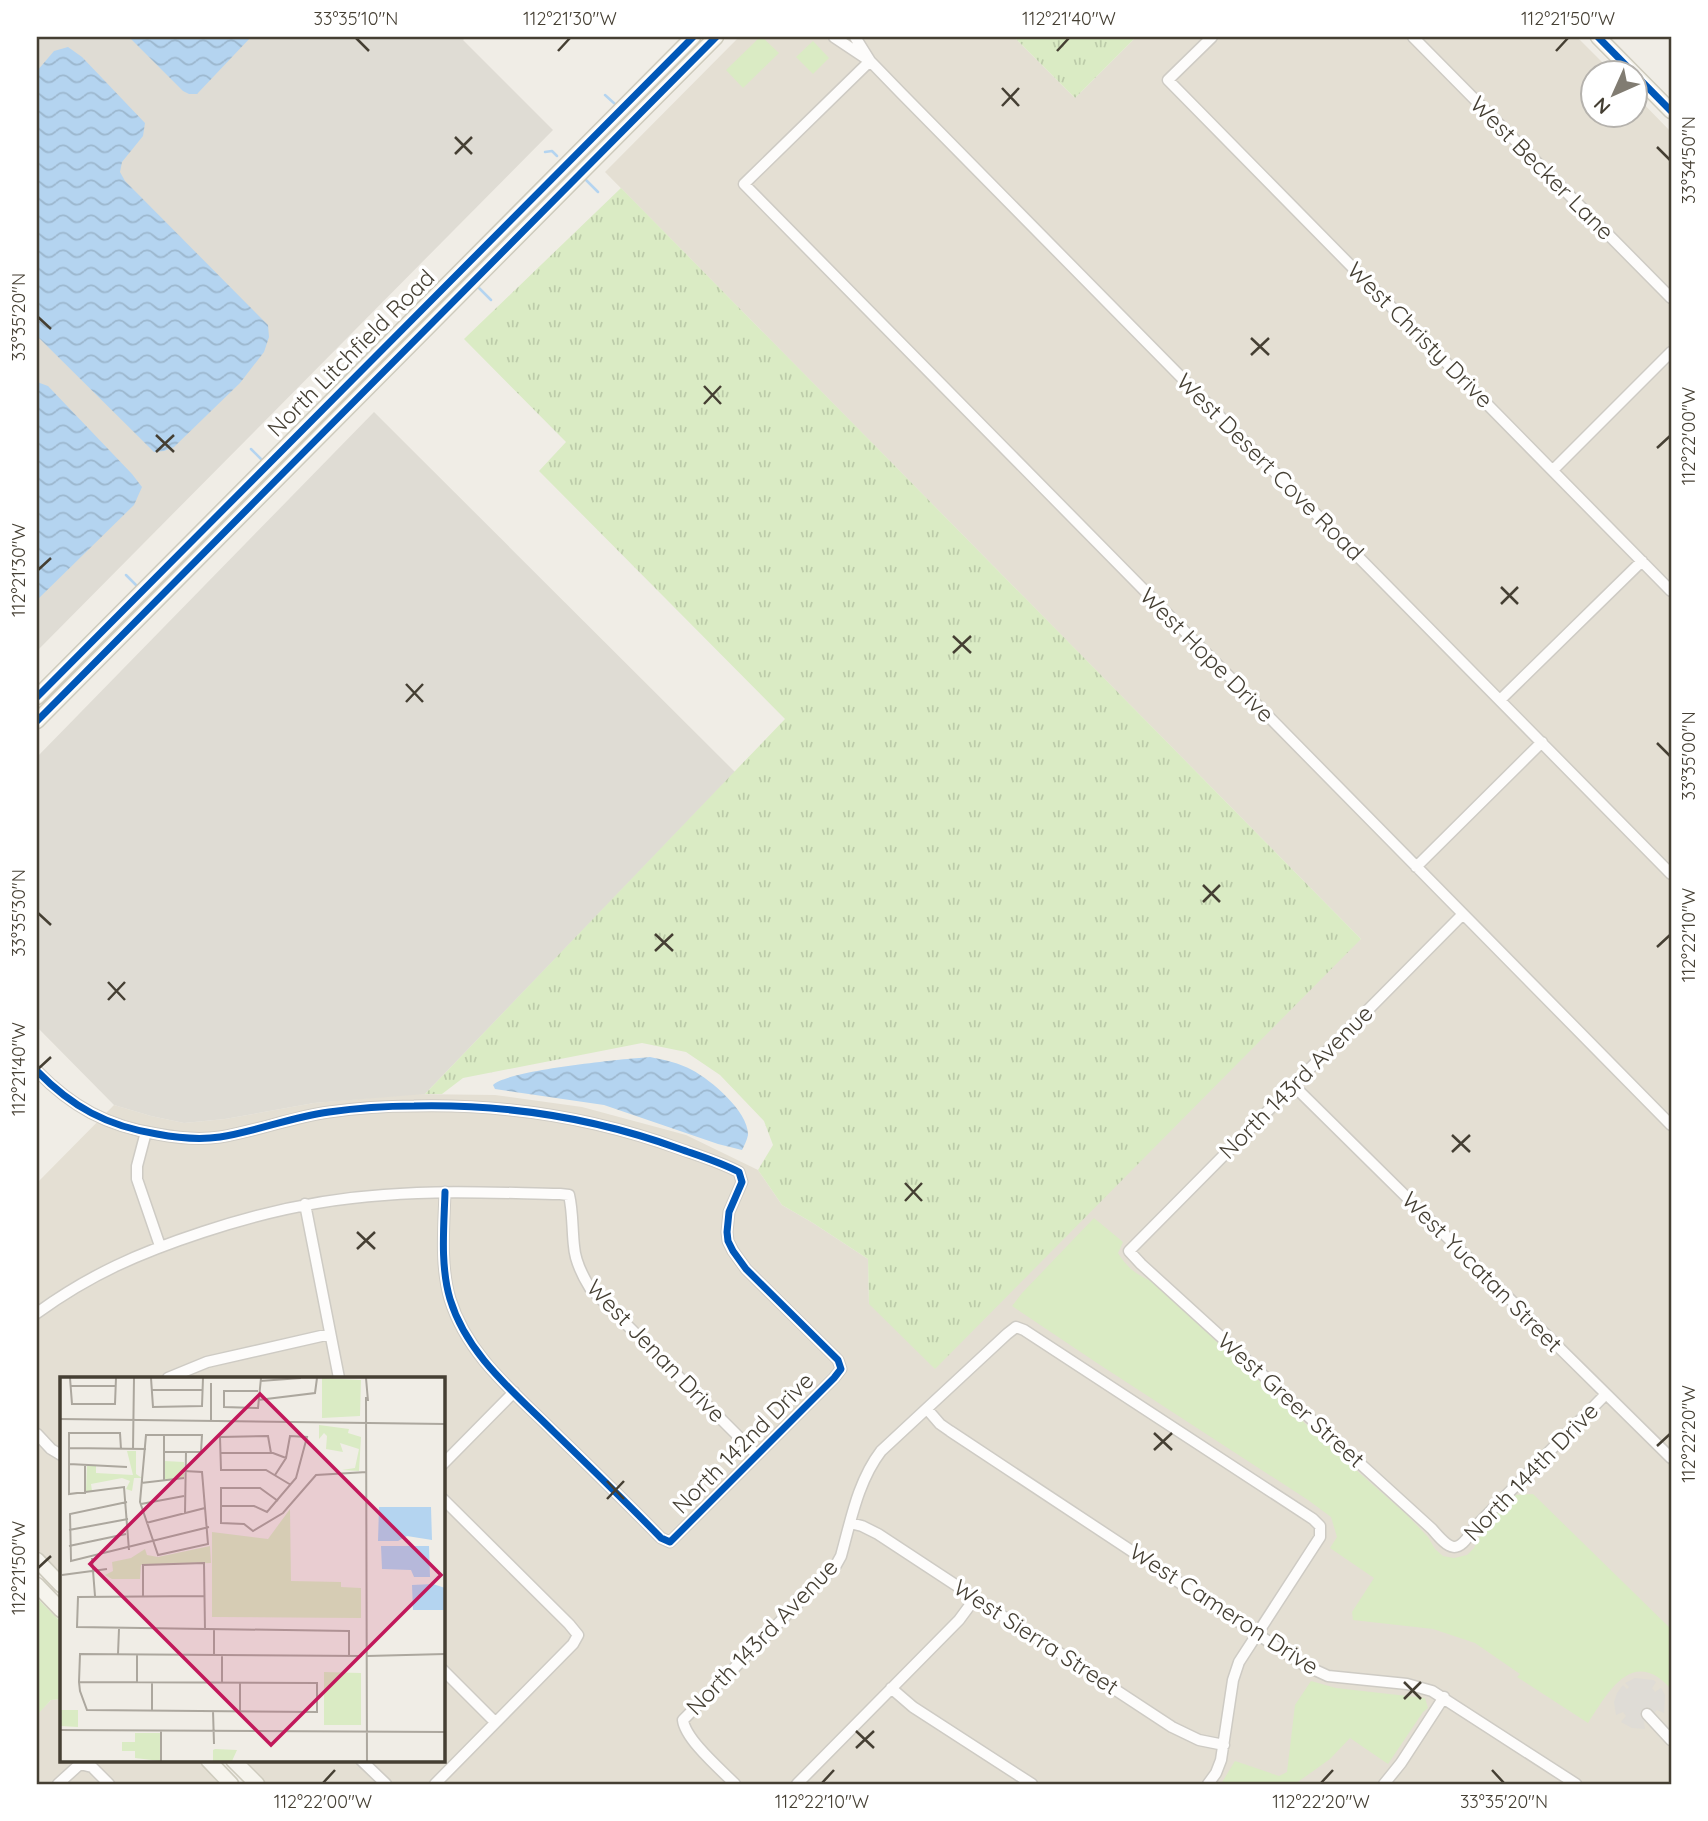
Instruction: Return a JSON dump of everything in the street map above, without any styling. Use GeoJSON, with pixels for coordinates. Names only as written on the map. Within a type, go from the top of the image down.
{"type":"FeatureCollection","features":[{"type":"Feature","properties":{"kind":"main road","name":"North Litchfield Road"},"geometry":{"type":"LineString","coordinates":[[37,697],[693,37]]}},
{"type":"Feature","properties":{"kind":"main road","name":"North Litchfield Road"},"geometry":{"type":"LineString","coordinates":[[37,721],[716,37]]}},
{"type":"Feature","properties":{"kind":"main road"},"geometry":{"type":"LineString","coordinates":[[1598,37],[1671,110]]}},
{"type":"Feature","properties":{"kind":"main road"},"geometry":{"type":"LineString","coordinates":[[487,268],[493,253],[554,190],[558,180],[557,173]]}},
{"type":"Feature","properties":{"kind":"main road"},"geometry":{"type":"LineString","coordinates":[[381,351],[393,363]]}},
{"type":"Feature","properties":{"kind":"main road"},"geometry":{"type":"LineString","coordinates":[[37,1560],[60,1584]]}},
{"type":"Feature","properties":{"kind":"main road"},"geometry":{"type":"LineString","coordinates":[[37,1585],[60,1609]]}},
{"type":"Feature","properties":{"kind":"main road"},"geometry":{"type":"LineString","coordinates":[[210,1762],[232,1784]]}},
{"type":"Feature","properties":{"kind":"main road"},"geometry":{"type":"LineString","coordinates":[[235,1762],[257,1784]]}},
{"type":"Feature","properties":{"kind":"street","name":"West Desert Cove Road"},"geometry":{"type":"LineString","coordinates":[[834,37],[870,61],[1671,874]]}},
{"type":"Feature","properties":{"kind":"street","name":"West Desert Cove Road"},"geometry":{"type":"LineString","coordinates":[[855,37],[870,61]]}},
{"type":"Feature","properties":{"kind":"street","name":"West Christy Drive"},"geometry":{"type":"LineString","coordinates":[[1212,37],[1168,80],[1671,590]]}},
{"type":"Feature","properties":{"kind":"street","name":"West Becker Lane"},"geometry":{"type":"LineString","coordinates":[[1413,37],[1671,298]]}},
{"type":"Feature","properties":{"kind":"street","name":"West Hope Drive"},"geometry":{"type":"LineString","coordinates":[[870,61],[744,184],[1671,1125]]}},
{"type":"Feature","properties":{"kind":"street"},"geometry":{"type":"LineString","coordinates":[[1553,470],[1671,352]]}},
{"type":"Feature","properties":{"kind":"street"},"geometry":{"type":"LineString","coordinates":[[1500,700],[1643,561]]}},
{"type":"Feature","properties":{"kind":"street"},"geometry":{"type":"LineString","coordinates":[[1416,867],[1542,743]]}},
{"type":"Feature","properties":{"kind":"street","name":"North 143rd Avenue"},"geometry":{"type":"LineString","coordinates":[[1129,1251],[1463,914]]}},
{"type":"Feature","properties":{"kind":"street"},"geometry":{"type":"LineString","coordinates":[[37,1071],[58,1092],[85,1110],[126,1128],[146,1132],[139,1157],[137,1179],[160,1247]]}},
{"type":"Feature","properties":{"kind":"street","name":"West Yucatan Street"},"geometry":{"type":"LineString","coordinates":[[1293,1085],[1671,1458]]}},
{"type":"Feature","properties":{"kind":"street","name":"North 142nd Drive"},"geometry":{"type":"LineString","coordinates":[[146,1132],[192,1139],[220,1137],[328,1112],[415,1106],[482,1108],[546,1115],[654,1139],[739,1172],[742,1182],[729,1212],[727,1232],[733,1251],[747,1269],[838,1360],[841,1369],[670,1542],[661,1538],[514,1392]]}},
{"type":"Feature","properties":{"kind":"street"},"geometry":{"type":"LineString","coordinates":[[37,1314],[63,1295],[130,1258],[241,1219],[305,1204],[386,1194],[445,1192],[444,1259],[449,1296],[456,1316],[473,1346],[514,1392],[444,1463]]}},
{"type":"Feature","properties":{"kind":"street","name":"West Jenan Drive"},"geometry":{"type":"LineString","coordinates":[[445,1192],[569,1195],[577,1263],[590,1288],[757,1455]]}},
{"type":"Feature","properties":{"kind":"street"},"geometry":{"type":"LineString","coordinates":[[305,1204],[339,1377]]}},
{"type":"Feature","properties":{"kind":"street","name":"West Greer Street"},"geometry":{"type":"LineString","coordinates":[[1129,1251],[1443,1542],[1454,1547]]}},
{"type":"Feature","properties":{"kind":"street","name":"North 143rd Avenue"},"geometry":{"type":"LineString","coordinates":[[735,1784],[691,1738],[682,1720],[836,1565],[863,1482],[874,1461],[890,1442],[1016,1327],[1320,1526],[1320,1536],[1257,1633]]}},
{"type":"Feature","properties":{"kind":"street"},"geometry":{"type":"LineString","coordinates":[[172,1377],[191,1373],[231,1356],[330,1334]]}},
{"type":"Feature","properties":{"kind":"street","name":"North 144th Drive"},"geometry":{"type":"LineString","coordinates":[[1454,1547],[1463,1544],[1474,1528],[1606,1394]]}},
{"type":"Feature","properties":{"kind":"street","name":"West Cameron Drive"},"geometry":{"type":"LineString","coordinates":[[927,1409],[950,1431],[1304,1665],[1328,1676],[1407,1684],[1444,1696],[1576,1784]]}},
{"type":"Feature","properties":{"kind":"street"},"geometry":{"type":"LineString","coordinates":[[37,1434],[60,1454]]}},
{"type":"Feature","properties":{"kind":"street"},"geometry":{"type":"LineString","coordinates":[[435,1784],[573,1644],[578,1635],[444,1500]]}},
{"type":"Feature","properties":{"kind":"street","name":"West Sierra Street"},"geometry":{"type":"LineString","coordinates":[[850,1523],[878,1534],[1179,1731],[1199,1740],[1224,1745]]}},
{"type":"Feature","properties":{"kind":"street"},"geometry":{"type":"LineString","coordinates":[[802,1782],[959,1620],[976,1597]]}},
{"type":"Feature","properties":{"kind":"street"},"geometry":{"type":"LineString","coordinates":[[1208,1784],[1216,1773],[1224,1745],[1236,1670],[1257,1633]]}},
{"type":"Feature","properties":{"kind":"street"},"geometry":{"type":"LineString","coordinates":[[444,1671],[495,1722]]}},
{"type":"Feature","properties":{"kind":"street"},"geometry":{"type":"LineString","coordinates":[[891,1688],[913,1707],[1032,1784]]}},
{"type":"Feature","properties":{"kind":"street"},"geometry":{"type":"LineString","coordinates":[[1384,1784],[1401,1763],[1444,1696]]}},
{"type":"Feature","properties":{"kind":"street"},"geometry":{"type":"LineString","coordinates":[[1647,1714],[1671,1740]]}},
{"type":"Feature","properties":{"kind":"street"},"geometry":{"type":"LineString","coordinates":[[363,1762],[386,1784]]}},
{"type":"Feature","properties":{"kind":"street"},"geometry":{"type":"LineString","coordinates":[[58,1784],[80,1764],[92,1767],[109,1784]]}},
{"type":"Feature","properties":{"kind":"shaded area"},"geometry":{"type":"Polygon","coordinates":[[[37,37],[466,37],[463,40],[553,130],[37,651],[37,37]]]}},
{"type":"Feature","properties":{"kind":"shaded area"},"geometry":{"type":"Polygon","coordinates":[[[739,37],[1014,37],[1075,98],[1136,37],[1577,37],[1600,60],[1578,60],[1578,130],[1648,130],[1648,108],[1671,132],[1671,1784],[267,1784],[245,1762],[444,1762],[444,1377],[60,1377],[60,1573],[37,1549],[37,1183],[114,1105],[184,1123],[225,1119],[314,1103],[413,1094],[495,1095],[582,1107],[686,1135],[758,1170],[782,1205],[868,1259],[869,1304],[1361,939],[605,172],[739,37]]]}},
{"type":"Feature","properties":{"kind":"shaded area"},"geometry":{"type":"Polygon","coordinates":[[[374,412],[735,772],[425,1094],[314,1103],[225,1119],[184,1123],[114,1105],[37,1027],[37,757],[374,412]]]}},
{"type":"Feature","properties":{"kind":"shaded area"},"geometry":{"type":"Polygon","coordinates":[[[1635,1678],[1653,1680],[1656,1682],[1652,1688],[1655,1692],[1661,1688],[1665,1695],[1664,1713],[1657,1710],[1644,1721],[1645,1729],[1632,1728],[1621,1722],[1626,1716],[1623,1712],[1616,1715],[1614,1702],[1617,1693],[1623,1685],[1627,1689],[1629,1687],[1625,1683],[1635,1678]]]}},
{"type":"Feature","properties":{"kind":"shaded area"},"geometry":{"type":"Polygon","coordinates":[[[60,1699],[60,1762],[199,1762],[221,1784],[37,1784],[37,1714],[51,1700],[60,1699]]]}},
{"type":"Feature","properties":{"kind":"green space"},"geometry":{"type":"Polygon","coordinates":[[[760,37],[779,53],[743,88],[726,70],[760,37]]]}},
{"type":"Feature","properties":{"kind":"green space"},"geometry":{"type":"Polygon","coordinates":[[[1014,37],[1136,37],[1075,98],[1014,37]]]}},
{"type":"Feature","properties":{"kind":"green space"},"geometry":{"type":"Polygon","coordinates":[[[813,41],[829,58],[813,74],[796,57],[813,41]]]}},
{"type":"Feature","properties":{"kind":"green space"},"geometry":{"type":"Polygon","coordinates":[[[621,188],[1361,939],[935,1369],[869,1304],[868,1259],[782,1205],[758,1170],[773,1145],[764,1121],[720,1075],[686,1052],[642,1043],[463,1078],[442,1094],[425,1094],[785,719],[539,471],[566,442],[464,339],[621,188]]]}},
{"type":"Feature","properties":{"kind":"green space"},"geometry":{"type":"Polygon","coordinates":[[[1094,1218],[1123,1242],[1118,1253],[1128,1266],[1151,1281],[1406,1514],[1443,1556],[1454,1558],[1467,1555],[1474,1548],[1485,1526],[1516,1495],[1533,1494],[1671,1629],[1671,1689],[1657,1677],[1645,1672],[1633,1673],[1613,1687],[1588,1723],[1517,1677],[1520,1674],[1475,1643],[1433,1629],[1353,1620],[1352,1612],[1374,1578],[1330,1548],[1337,1537],[1331,1517],[1012,1306],[1094,1218]]]}},
{"type":"Feature","properties":{"kind":"green space"},"geometry":{"type":"Polygon","coordinates":[[[37,1598],[60,1621],[60,1699],[51,1700],[37,1715],[37,1598]]]}},
{"type":"Feature","properties":{"kind":"green space"},"geometry":{"type":"Polygon","coordinates":[[[1311,1681],[1336,1688],[1425,1698],[1428,1708],[1388,1764],[1350,1738],[1330,1759],[1295,1784],[1221,1784],[1235,1761],[1279,1776],[1287,1772],[1295,1705],[1311,1681]]]}},
{"type":"Feature","properties":{"kind":"water"},"geometry":{"type":"Polygon","coordinates":[[[129,37],[251,37],[197,94],[189,94],[129,37]]]}},
{"type":"Feature","properties":{"kind":"water"},"geometry":{"type":"Polygon","coordinates":[[[68,47],[82,57],[145,123],[143,136],[122,162],[120,172],[125,181],[268,325],[269,337],[264,352],[240,383],[174,447],[164,451],[154,452],[37,336],[37,71],[54,51],[68,47]]]}},
{"type":"Feature","properties":{"kind":"water"},"geometry":{"type":"Polygon","coordinates":[[[37,382],[48,386],[142,487],[134,505],[37,600],[37,382]]]}},
{"type":"Feature","properties":{"kind":"water"},"geometry":{"type":"Polygon","coordinates":[[[650,1057],[692,1070],[728,1098],[747,1126],[748,1135],[742,1150],[604,1105],[495,1089],[493,1085],[542,1070],[650,1057]]]}},
{"type":"Feature","properties":{"kind":"waterway"},"geometry":{"type":"LineString","coordinates":[[605,95],[615,104]]}},
{"type":"Feature","properties":{"kind":"waterway"},"geometry":{"type":"LineString","coordinates":[[545,152],[552,151],[557,156]]}},
{"type":"Feature","properties":{"kind":"waterway"},"geometry":{"type":"LineString","coordinates":[[585,179],[598,192]]}},
{"type":"Feature","properties":{"kind":"waterway"},"geometry":{"type":"LineString","coordinates":[[478,287],[491,300]]}},
{"type":"Feature","properties":{"kind":"waterway"},"geometry":{"type":"LineString","coordinates":[[333,365],[344,377]]}},
{"type":"Feature","properties":{"kind":"waterway"},"geometry":{"type":"LineString","coordinates":[[251,449],[262,460]]}},
{"type":"Feature","properties":{"kind":"waterway"},"geometry":{"type":"LineString","coordinates":[[126,575],[137,586]]}},
{"type":"Feature","properties":{"kind":"cycle path"},"geometry":{"type":"LineString","coordinates":[[37,697],[693,37]]}},
{"type":"Feature","properties":{"kind":"cycle path"},"geometry":{"type":"LineString","coordinates":[[37,721],[716,37]]}},
{"type":"Feature","properties":{"kind":"cycle path"},"geometry":{"type":"LineString","coordinates":[[1598,37],[1671,111]]}},
{"type":"Feature","properties":{"kind":"cycle path"},"geometry":{"type":"LineString","coordinates":[[37,1071],[63,1095],[91,1113],[122,1126],[173,1137],[220,1137],[315,1114],[350,1109],[448,1106],[515,1111],[582,1121],[648,1138],[710,1159],[739,1172],[742,1182],[729,1212],[727,1232],[733,1251],[746,1269],[838,1360],[841,1369],[670,1542],[661,1538],[493,1372],[468,1338],[458,1319],[447,1286],[443,1246],[445,1192]]}}]}
